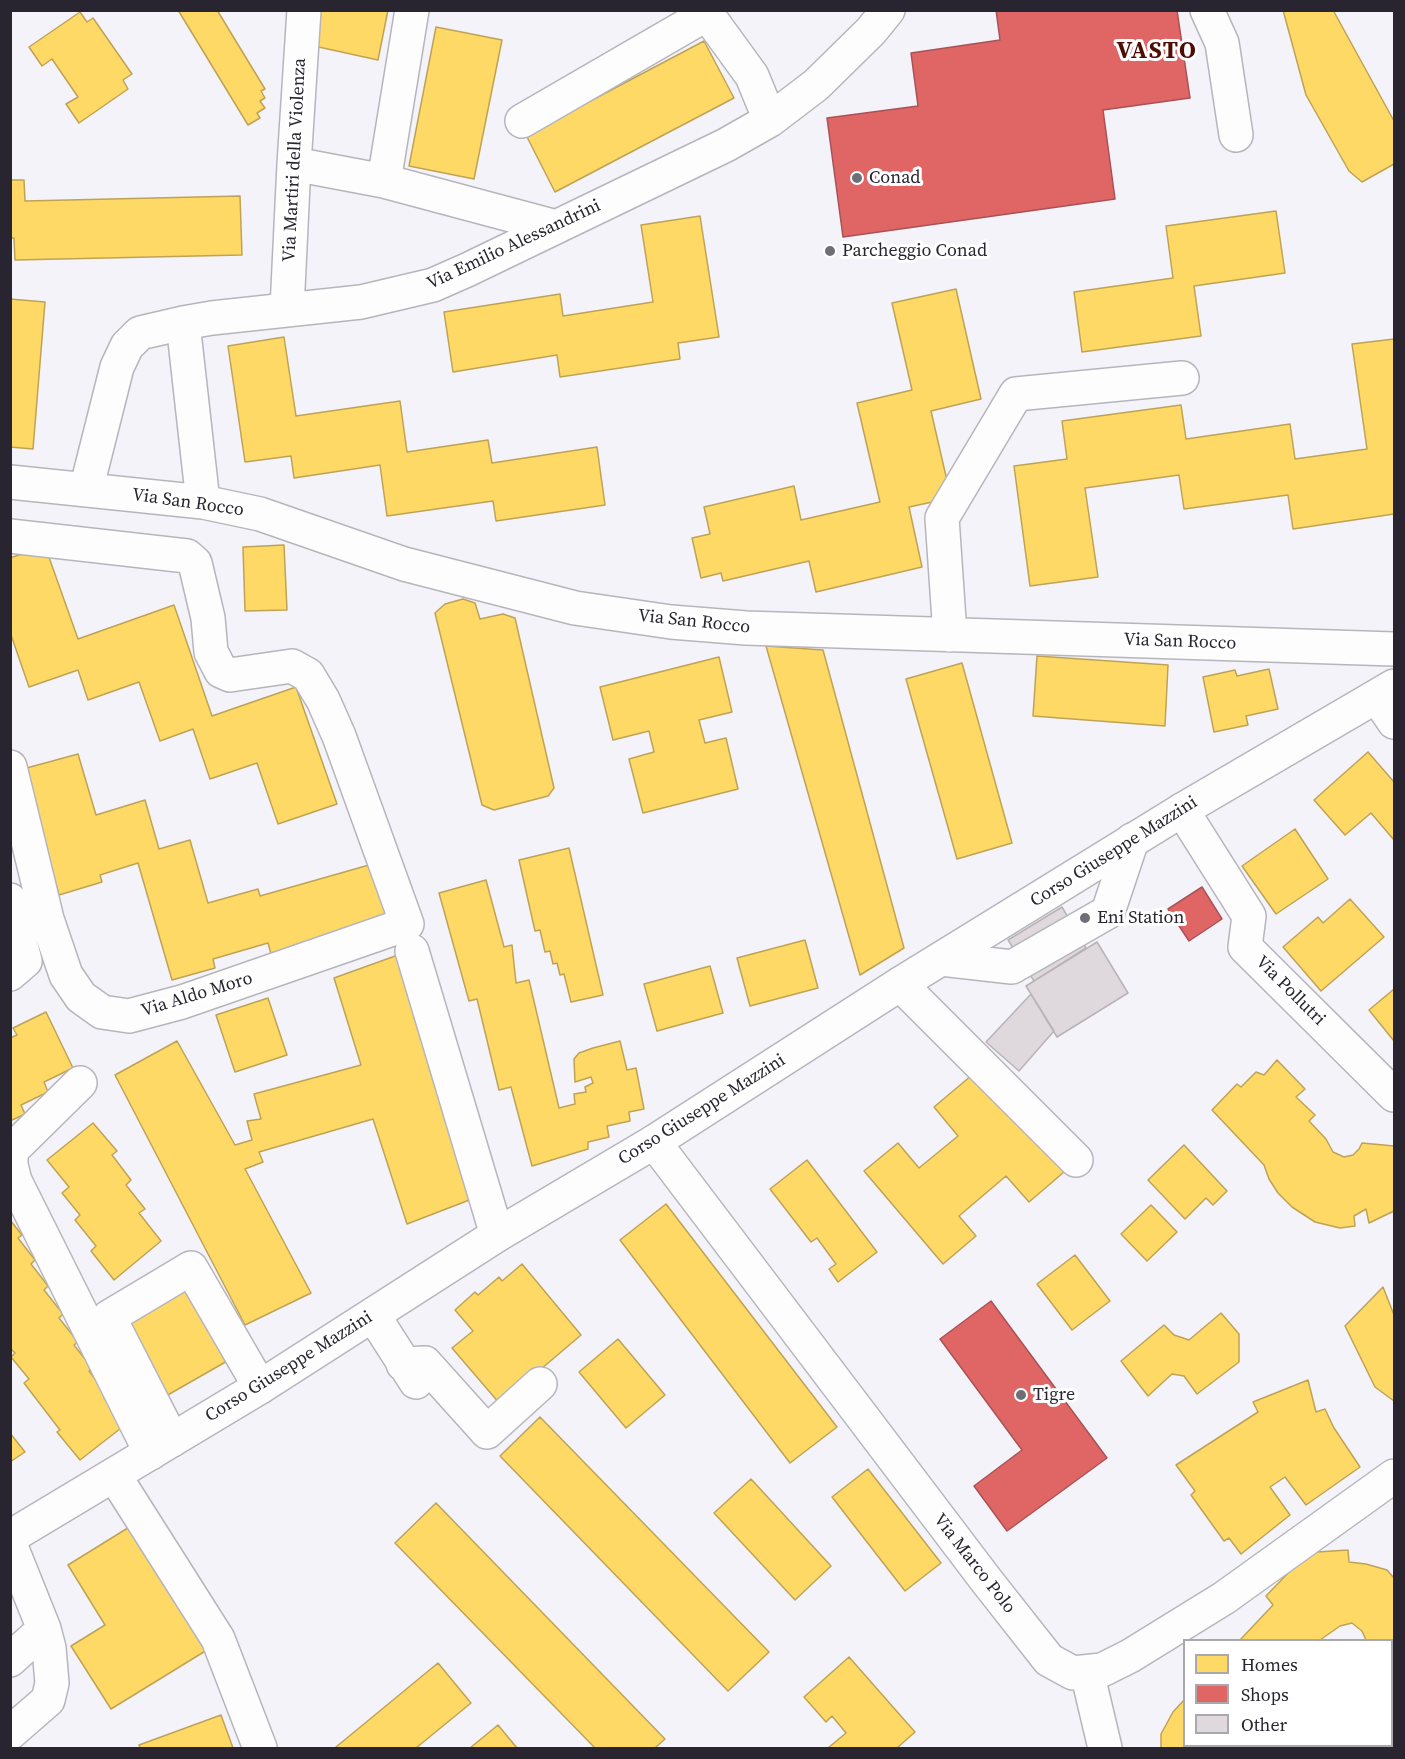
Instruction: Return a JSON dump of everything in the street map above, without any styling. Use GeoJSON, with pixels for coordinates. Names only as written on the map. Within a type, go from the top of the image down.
{"type":"FeatureCollection","features":[{"type":"Feature","properties":{"kind":"street","name":"Via Martiri della Violenza"},"geometry":{"type":"LineString","coordinates":[[287,309],[304,10]]}},
{"type":"Feature","properties":{"kind":"street"},"geometry":{"type":"LineString","coordinates":[[384,182],[412,10]]}},
{"type":"Feature","properties":{"kind":"street","name":"Via Emilio Alessandrini"},"geometry":{"type":"LineString","coordinates":[[86,490],[117,367],[127,346],[140,333],[183,323],[361,302],[433,285],[726,145],[770,120],[816,85],[871,32],[888,10]]}},
{"type":"Feature","properties":{"kind":"street"},"geometry":{"type":"LineString","coordinates":[[1207,10],[1222,43],[1236,135]]}},
{"type":"Feature","properties":{"kind":"street"},"geometry":{"type":"LineString","coordinates":[[522,120],[707,12],[752,76],[770,120]]}},
{"type":"Feature","properties":{"kind":"street"},"geometry":{"type":"LineString","coordinates":[[294,164],[384,182],[556,227]]}},
{"type":"Feature","properties":{"kind":"street"},"geometry":{"type":"LineString","coordinates":[[183,323],[203,502]]}},
{"type":"Feature","properties":{"kind":"street"},"geometry":{"type":"LineString","coordinates":[[950,635],[942,518],[1016,394],[1182,378]]}},
{"type":"Feature","properties":{"kind":"street","name":"Via San Rocco"},"geometry":{"type":"LineString","coordinates":[[10,482],[203,502],[260,514],[404,564],[575,608],[671,622],[746,628],[1395,649]]}},
{"type":"Feature","properties":{"kind":"street"},"geometry":{"type":"LineString","coordinates":[[10,536],[187,556],[195,563],[208,618],[211,652],[221,671],[230,675],[292,666],[308,675],[323,700],[339,736],[410,937],[497,1235]]}},
{"type":"Feature","properties":{"kind":"street","name":"Corso Giuseppe Mazzini"},"geometry":{"type":"LineString","coordinates":[[10,1537],[260,1387],[497,1235],[654,1142],[900,984],[1132,840],[1182,810],[1389,702]]}},
{"type":"Feature","properties":{"kind":"street","name":"Via Aldo Moro"},"geometry":{"type":"LineString","coordinates":[[10,767],[47,919],[66,975],[81,997],[102,1012],[129,1016],[410,937]]}},
{"type":"Feature","properties":{"kind":"street","name":"Via Pollutri"},"geometry":{"type":"LineString","coordinates":[[1182,810],[1249,916],[1245,947],[1395,1095]]}},
{"type":"Feature","properties":{"kind":"street"},"geometry":{"type":"LineString","coordinates":[[941,959],[1012,967],[1108,912],[1132,840]]}},
{"type":"Feature","properties":{"kind":"street"},"geometry":{"type":"LineString","coordinates":[[10,900],[25,961],[10,974]]}},
{"type":"Feature","properties":{"kind":"street"},"geometry":{"type":"LineString","coordinates":[[900,984],[1076,1161]]}},
{"type":"Feature","properties":{"kind":"street"},"geometry":{"type":"LineString","coordinates":[[80,1083],[11,1151],[10,1165],[16,1191],[162,1446]]}},
{"type":"Feature","properties":{"kind":"street","name":"Via Marco Polo"},"geometry":{"type":"LineString","coordinates":[[654,1142],[1042,1651],[1049,1659],[1073,1673],[1087,1672]]}},
{"type":"Feature","properties":{"kind":"street"},"geometry":{"type":"LineString","coordinates":[[162,1446],[110,1317],[119,1311],[191,1268],[260,1387]]}},
{"type":"Feature","properties":{"kind":"street"},"geometry":{"type":"LineString","coordinates":[[373,1315],[414,1380],[467,1437]]}},
{"type":"Feature","properties":{"kind":"street"},"geometry":{"type":"LineString","coordinates":[[403,1364],[425,1363],[487,1432],[540,1384]]}},
{"type":"Feature","properties":{"kind":"street"},"geometry":{"type":"LineString","coordinates":[[114,1476],[218,1639],[260,1749]]}},
{"type":"Feature","properties":{"kind":"street"},"geometry":{"type":"LineString","coordinates":[[1105,1749],[1087,1672],[1102,1670],[1130,1656],[1224,1598],[1395,1476]]}},
{"type":"Feature","properties":{"kind":"street"},"geometry":{"type":"LineString","coordinates":[[10,1544],[44,1629],[49,1648],[52,1683],[48,1700],[10,1733]]}},
{"type":"Feature","properties":{"kind":"street"},"geometry":{"type":"LineString","coordinates":[[10,1660],[44,1629]]}},
{"type":"Feature","properties":{"kind":"building: Homes"},"geometry":{"type":"Polygon","coordinates":[[[178,10],[217,10],[265,89],[261,91],[265,98],[260,101],[265,108],[257,113],[260,118],[248,125],[178,10]]]}},
{"type":"Feature","properties":{"kind":"building: Homes"},"geometry":{"type":"Polygon","coordinates":[[[321,10],[388,10],[378,60],[314,46],[321,10]]]}},
{"type":"Feature","properties":{"kind":"building: Homes"},"geometry":{"type":"Polygon","coordinates":[[[1283,10],[1333,10],[1394,121],[1394,164],[1362,182],[1349,171],[1306,95],[1283,10]]]}},
{"type":"Feature","properties":{"kind":"building: Homes"},"geometry":{"type":"Polygon","coordinates":[[[80,12],[87,22],[93,18],[132,74],[123,80],[128,89],[79,123],[66,104],[78,97],[52,59],[42,66],[29,47],[80,12]]]}},
{"type":"Feature","properties":{"kind":"building: Homes"},"geometry":{"type":"Polygon","coordinates":[[[436,27],[502,40],[474,179],[409,166],[436,27]]]}},
{"type":"Feature","properties":{"kind":"building: Homes"},"geometry":{"type":"Polygon","coordinates":[[[704,41],[734,98],[555,192],[526,135],[704,41]]]}},
{"type":"Feature","properties":{"kind":"building: Homes"},"geometry":{"type":"Polygon","coordinates":[[[10,180],[24,180],[25,201],[240,196],[242,255],[15,260],[14,238],[10,238],[10,180]]]}},
{"type":"Feature","properties":{"kind":"building: Homes"},"geometry":{"type":"Polygon","coordinates":[[[1276,211],[1285,273],[1194,286],[1201,336],[1082,352],[1074,292],[1173,278],[1166,226],[1276,211]]]}},
{"type":"Feature","properties":{"kind":"building: Homes"},"geometry":{"type":"Polygon","coordinates":[[[700,216],[719,337],[678,343],[680,359],[560,377],[557,355],[453,372],[444,312],[560,294],[563,316],[653,302],[641,225],[700,216]]]}},
{"type":"Feature","properties":{"kind":"building: Homes"},"geometry":{"type":"Polygon","coordinates":[[[956,289],[981,399],[931,411],[951,498],[909,507],[922,567],[816,592],[809,561],[723,581],[721,573],[701,578],[692,538],[710,534],[704,507],[794,486],[801,520],[880,502],[857,403],[912,390],[892,303],[956,289]]]}},
{"type":"Feature","properties":{"kind":"building: Homes"},"geometry":{"type":"Polygon","coordinates":[[[10,299],[45,302],[33,449],[10,447],[10,299]]]}},
{"type":"Feature","properties":{"kind":"building: Homes"},"geometry":{"type":"Polygon","coordinates":[[[284,337],[296,416],[400,401],[407,452],[488,440],[492,463],[597,447],[605,505],[496,521],[493,501],[387,516],[380,465],[294,478],[291,456],[245,462],[228,346],[284,337]]]}},
{"type":"Feature","properties":{"kind":"building: Homes"},"geometry":{"type":"Polygon","coordinates":[[[1394,339],[1394,514],[1293,529],[1288,495],[1184,509],[1179,475],[1085,488],[1098,577],[1030,586],[1014,466],[1067,459],[1062,421],[1181,405],[1186,439],[1290,424],[1295,459],[1367,449],[1352,344],[1394,339]]]}},
{"type":"Feature","properties":{"kind":"building: Homes"},"geometry":{"type":"Polygon","coordinates":[[[284,545],[287,610],[245,611],[243,547],[284,545]]]}},
{"type":"Feature","properties":{"kind":"building: Homes"},"geometry":{"type":"Polygon","coordinates":[[[45,546],[78,639],[174,605],[212,716],[296,687],[337,804],[278,824],[257,763],[210,779],[193,729],[160,741],[139,682],[88,700],[78,670],[29,687],[10,632],[10,558],[45,546]]]}},
{"type":"Feature","properties":{"kind":"building: Homes"},"geometry":{"type":"Polygon","coordinates":[[[463,599],[475,603],[480,619],[503,614],[515,618],[554,788],[548,796],[494,810],[482,805],[435,613],[445,604],[463,599]]]}},
{"type":"Feature","properties":{"kind":"building: Homes"},"geometry":{"type":"Polygon","coordinates":[[[766,646],[823,650],[904,948],[860,975],[766,646]]]}},
{"type":"Feature","properties":{"kind":"building: Homes"},"geometry":{"type":"Polygon","coordinates":[[[1037,656],[1168,665],[1165,726],[1033,716],[1037,656]]]}},
{"type":"Feature","properties":{"kind":"building: Homes"},"geometry":{"type":"Polygon","coordinates":[[[719,657],[732,712],[699,720],[705,743],[726,738],[738,789],[643,813],[629,759],[654,752],[649,731],[613,740],[600,687],[719,657]]]}},
{"type":"Feature","properties":{"kind":"building: Homes"},"geometry":{"type":"Polygon","coordinates":[[[962,663],[1012,843],[957,859],[906,679],[962,663]]]}},
{"type":"Feature","properties":{"kind":"building: Homes"},"geometry":{"type":"Polygon","coordinates":[[[1269,669],[1278,709],[1246,716],[1248,725],[1214,732],[1203,677],[1235,670],[1237,676],[1269,669]]]}},
{"type":"Feature","properties":{"kind":"building: Homes"},"geometry":{"type":"Polygon","coordinates":[[[1368,752],[1394,782],[1394,840],[1371,813],[1345,835],[1314,800],[1368,752]]]}},
{"type":"Feature","properties":{"kind":"building: Homes"},"geometry":{"type":"Polygon","coordinates":[[[78,754],[96,815],[145,800],[159,849],[190,840],[208,903],[258,889],[260,896],[376,863],[393,919],[271,954],[268,943],[213,959],[215,968],[172,980],[138,863],[100,875],[102,882],[59,895],[23,769],[78,754]]]}},
{"type":"Feature","properties":{"kind":"building: Homes"},"geometry":{"type":"Polygon","coordinates":[[[1295,829],[1328,879],[1276,914],[1242,866],[1295,829]]]}},
{"type":"Feature","properties":{"kind":"building: Homes"},"geometry":{"type":"Polygon","coordinates":[[[569,848],[603,995],[571,1002],[564,974],[560,975],[557,963],[553,964],[550,951],[545,952],[540,930],[535,931],[519,860],[569,848]]]}},
{"type":"Feature","properties":{"kind":"building: Homes"},"geometry":{"type":"Polygon","coordinates":[[[486,880],[504,947],[512,945],[516,983],[529,980],[559,1108],[575,1104],[574,1094],[586,1092],[585,1087],[593,1083],[591,1077],[575,1082],[574,1059],[579,1053],[620,1041],[627,1070],[636,1068],[644,1109],[629,1112],[630,1121],[607,1126],[609,1137],[588,1142],[588,1149],[532,1166],[511,1087],[499,1090],[477,999],[469,1001],[439,893],[486,880]]]}},
{"type":"Feature","properties":{"kind":"building: Homes"},"geometry":{"type":"Polygon","coordinates":[[[1350,899],[1384,937],[1321,991],[1283,947],[1318,917],[1323,923],[1350,899]]]}},
{"type":"Feature","properties":{"kind":"building: Homes"},"geometry":{"type":"Polygon","coordinates":[[[805,940],[818,988],[750,1006],[737,958],[805,940]]]}},
{"type":"Feature","properties":{"kind":"building: Homes"},"geometry":{"type":"Polygon","coordinates":[[[398,955],[472,1199],[407,1224],[373,1119],[259,1152],[263,1162],[245,1169],[311,1293],[245,1325],[115,1075],[177,1041],[235,1145],[252,1140],[247,1121],[261,1119],[254,1094],[361,1065],[334,978],[398,955]]]}},
{"type":"Feature","properties":{"kind":"building: Homes"},"geometry":{"type":"Polygon","coordinates":[[[710,966],[723,1013],[657,1031],[644,984],[710,966]]]}},
{"type":"Feature","properties":{"kind":"building: Homes"},"geometry":{"type":"Polygon","coordinates":[[[1394,989],[1394,1041],[1369,1010],[1394,989]]]}},
{"type":"Feature","properties":{"kind":"building: Homes"},"geometry":{"type":"Polygon","coordinates":[[[268,998],[287,1055],[235,1072],[216,1015],[268,998]]]}},
{"type":"Feature","properties":{"kind":"building: Homes"},"geometry":{"type":"Polygon","coordinates":[[[46,1012],[73,1068],[44,1082],[48,1092],[21,1105],[25,1114],[10,1121],[10,1038],[17,1035],[13,1028],[46,1012]]]}},
{"type":"Feature","properties":{"kind":"building: Homes"},"geometry":{"type":"Polygon","coordinates":[[[1277,1060],[1305,1089],[1296,1097],[1315,1115],[1309,1121],[1326,1139],[1333,1152],[1344,1157],[1353,1155],[1362,1143],[1394,1146],[1394,1211],[1369,1223],[1366,1209],[1354,1216],[1355,1226],[1340,1228],[1315,1222],[1292,1207],[1278,1193],[1264,1165],[1212,1110],[1237,1084],[1241,1087],[1256,1072],[1264,1075],[1277,1060]]]}},
{"type":"Feature","properties":{"kind":"building: Homes"},"geometry":{"type":"Polygon","coordinates":[[[978,1070],[1064,1172],[1029,1202],[1006,1176],[959,1216],[976,1236],[943,1264],[864,1171],[898,1143],[919,1168],[958,1136],[934,1107],[978,1070]]]}},
{"type":"Feature","properties":{"kind":"building: Homes"},"geometry":{"type":"Polygon","coordinates":[[[93,1123],[117,1151],[112,1155],[131,1180],[126,1185],[145,1209],[139,1213],[161,1241],[114,1280],[91,1251],[96,1246],[75,1220],[80,1215],[62,1193],[69,1187],[47,1160],[93,1123]]]}},
{"type":"Feature","properties":{"kind":"building: Homes"},"geometry":{"type":"Polygon","coordinates":[[[1184,1145],[1227,1191],[1213,1205],[1206,1198],[1185,1219],[1148,1180],[1184,1145]]]}},
{"type":"Feature","properties":{"kind":"building: Homes"},"geometry":{"type":"Polygon","coordinates":[[[807,1160],[877,1252],[838,1282],[829,1269],[836,1264],[817,1238],[811,1242],[770,1189],[807,1160]]]}},
{"type":"Feature","properties":{"kind":"building: Homes"},"geometry":{"type":"Polygon","coordinates":[[[666,1204],[837,1427],[790,1463],[620,1240],[666,1204]]]}},
{"type":"Feature","properties":{"kind":"building: Homes"},"geometry":{"type":"Polygon","coordinates":[[[1151,1205],[1177,1232],[1147,1261],[1121,1234],[1151,1205]]]}},
{"type":"Feature","properties":{"kind":"building: Homes"},"geometry":{"type":"Polygon","coordinates":[[[10,1220],[22,1235],[18,1238],[35,1260],[31,1264],[48,1286],[44,1290],[63,1314],[59,1318],[78,1342],[74,1345],[92,1368],[89,1371],[107,1395],[104,1398],[125,1425],[80,1460],[57,1432],[60,1430],[24,1383],[29,1379],[11,1357],[15,1353],[10,1348],[10,1220]]]}},
{"type":"Feature","properties":{"kind":"building: Homes"},"geometry":{"type":"Polygon","coordinates":[[[1075,1255],[1110,1301],[1072,1330],[1037,1284],[1075,1255]]]}},
{"type":"Feature","properties":{"kind":"building: Homes"},"geometry":{"type":"Polygon","coordinates":[[[522,1264],[581,1335],[500,1404],[452,1348],[473,1331],[455,1310],[475,1292],[478,1295],[499,1277],[502,1281],[522,1264]]]}},
{"type":"Feature","properties":{"kind":"building: Homes"},"geometry":{"type":"Polygon","coordinates":[[[187,1286],[229,1360],[159,1400],[118,1325],[187,1286]]]}},
{"type":"Feature","properties":{"kind":"building: Homes"},"geometry":{"type":"Polygon","coordinates":[[[1383,1287],[1394,1315],[1394,1401],[1375,1387],[1345,1326],[1383,1287]]]}},
{"type":"Feature","properties":{"kind":"building: Homes"},"geometry":{"type":"Polygon","coordinates":[[[1221,1313],[1239,1334],[1239,1362],[1197,1394],[1184,1376],[1172,1374],[1148,1396],[1121,1361],[1164,1325],[1174,1335],[1189,1340],[1221,1313]]]}},
{"type":"Feature","properties":{"kind":"building: Homes"},"geometry":{"type":"Polygon","coordinates":[[[618,1339],[665,1395],[626,1428],[579,1372],[618,1339]]]}},
{"type":"Feature","properties":{"kind":"building: Homes"},"geometry":{"type":"Polygon","coordinates":[[[1308,1380],[1316,1412],[1325,1409],[1334,1428],[1360,1467],[1306,1505],[1285,1477],[1270,1487],[1290,1515],[1241,1554],[1229,1538],[1224,1541],[1191,1495],[1195,1491],[1176,1465],[1258,1412],[1253,1402],[1308,1380]]]}},
{"type":"Feature","properties":{"kind":"building: Homes"},"geometry":{"type":"Polygon","coordinates":[[[540,1417],[769,1652],[728,1691],[500,1456],[540,1417]]]}},
{"type":"Feature","properties":{"kind":"building: Homes"},"geometry":{"type":"Polygon","coordinates":[[[10,1433],[25,1452],[10,1462],[10,1433]]]}},
{"type":"Feature","properties":{"kind":"building: Homes"},"geometry":{"type":"Polygon","coordinates":[[[868,1469],[941,1563],[905,1591],[832,1497],[868,1469]]]}},
{"type":"Feature","properties":{"kind":"building: Homes"},"geometry":{"type":"Polygon","coordinates":[[[751,1479],[831,1566],[795,1600],[714,1513],[751,1479]]]}},
{"type":"Feature","properties":{"kind":"building: Homes"},"geometry":{"type":"Polygon","coordinates":[[[436,1503],[665,1739],[655,1748],[595,1748],[395,1543],[436,1503]]]}},
{"type":"Feature","properties":{"kind":"building: Homes"},"geometry":{"type":"Polygon","coordinates":[[[131,1526],[207,1650],[111,1709],[71,1646],[105,1625],[68,1565],[131,1526]]]}},
{"type":"Feature","properties":{"kind":"building: Homes"},"geometry":{"type":"Polygon","coordinates":[[[1348,1550],[1349,1562],[1387,1570],[1394,1578],[1394,1651],[1393,1639],[1366,1639],[1362,1631],[1352,1623],[1340,1626],[1321,1639],[1241,1639],[1273,1605],[1266,1596],[1292,1569],[1317,1552],[1348,1550]]]}},
{"type":"Feature","properties":{"kind":"building: Homes"},"geometry":{"type":"Polygon","coordinates":[[[849,1657],[915,1732],[897,1748],[828,1748],[846,1733],[832,1716],[826,1722],[804,1697],[849,1657]]]}},
{"type":"Feature","properties":{"kind":"building: Homes"},"geometry":{"type":"Polygon","coordinates":[[[438,1663],[471,1703],[416,1748],[336,1747],[438,1663]]]}},
{"type":"Feature","properties":{"kind":"building: Homes"},"geometry":{"type":"Polygon","coordinates":[[[1183,1701],[1183,1747],[1231,1747],[1161,1748],[1161,1734],[1173,1712],[1183,1701]]]}},
{"type":"Feature","properties":{"kind":"building: Homes"},"geometry":{"type":"Polygon","coordinates":[[[221,1715],[233,1748],[140,1748],[139,1745],[221,1715]]]}},
{"type":"Feature","properties":{"kind":"building: Homes"},"geometry":{"type":"Polygon","coordinates":[[[498,1725],[517,1748],[470,1748],[498,1725]]]}},
{"type":"Feature","properties":{"kind":"building: Shops"},"geometry":{"type":"Polygon","coordinates":[[[996,10],[1177,10],[1190,98],[1103,110],[1115,199],[843,237],[827,118],[918,106],[911,53],[1000,40],[996,10]]]}},
{"type":"Feature","properties":{"kind":"building: Shops"},"geometry":{"type":"Polygon","coordinates":[[[1202,887],[1222,919],[1189,941],[1168,909],[1202,887]]]}},
{"type":"Feature","properties":{"kind":"building: Shops","name":"Tigre"},"geometry":{"type":"Polygon","coordinates":[[[991,1301],[1107,1458],[1007,1531],[974,1486],[1022,1450],[940,1339],[991,1301]]]}},
{"type":"Feature","properties":{"kind":"building: Other"},"geometry":{"type":"Polygon","coordinates":[[[1062,907],[1086,948],[1034,981],[1008,940],[1062,907]]]}},
{"type":"Feature","properties":{"kind":"building: Other"},"geometry":{"type":"Polygon","coordinates":[[[1097,942],[1128,993],[1057,1037],[1026,986],[1097,942]]]}},
{"type":"Feature","properties":{"kind":"building: Other"},"geometry":{"type":"Polygon","coordinates":[[[1031,994],[1054,1031],[1019,1071],[986,1042],[1031,994]]]}},
{"type":"Feature","properties":{"kind":"place","name":"Conad"},"geometry":{"type":"Point","coordinates":[857,178]}},
{"type":"Feature","properties":{"kind":"place","name":"Parcheggio Conad"},"geometry":{"type":"Point","coordinates":[830,251]}},
{"type":"Feature","properties":{"kind":"place","name":"Eni Station"},"geometry":{"type":"Point","coordinates":[1085,918]}},
{"type":"Feature","properties":{"kind":"place","name":"Tigre"},"geometry":{"type":"Point","coordinates":[1021,1395]}},
{"type":"Feature","properties":{"kind":"district","name":"VASTO"},"geometry":{"type":"Point","coordinates":[1157,52]}}]}
